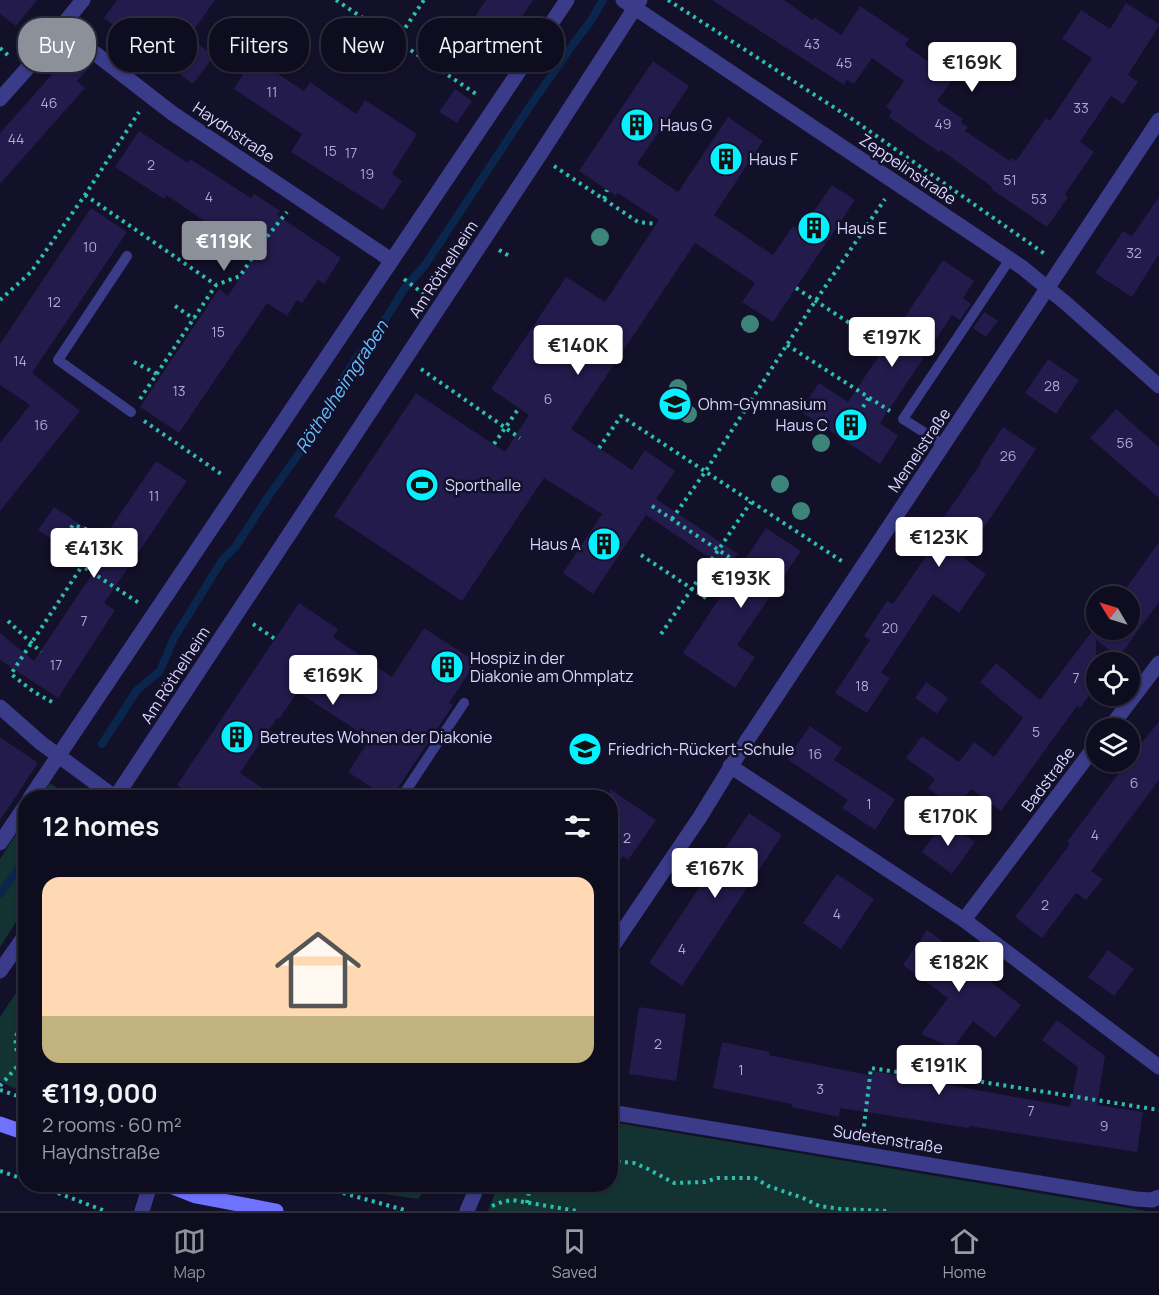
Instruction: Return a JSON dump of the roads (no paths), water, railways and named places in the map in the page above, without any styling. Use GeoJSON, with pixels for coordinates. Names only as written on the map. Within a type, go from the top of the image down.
{"type":"FeatureCollection","features":[{"type":"Feature","properties":{"kind":"street"},"geometry":{"type":"LineString","coordinates":[[68,18],[83,0]]}},
{"type":"Feature","properties":{"kind":"street"},"geometry":{"type":"LineString","coordinates":[[35,790],[567,0]]}},
{"type":"Feature","properties":{"kind":"street","name":"Am Röthelheim"},"geometry":{"type":"LineString","coordinates":[[120,790],[539,156],[632,3]]}},
{"type":"Feature","properties":{"kind":"street","name":"Zeppelinstraße"},"geometry":{"type":"LineString","coordinates":[[632,3],[1010,259],[1047,288],[1159,386]]}},
{"type":"Feature","properties":{"kind":"street","name":"Haydnstraße"},"geometry":{"type":"LineString","coordinates":[[96,54],[149,96],[392,260]]}},
{"type":"Feature","properties":{"kind":"street"},"geometry":{"type":"LineString","coordinates":[[0,99],[25,72]]}},
{"type":"Feature","properties":{"kind":"street","name":"Memelstraße"},"geometry":{"type":"LineString","coordinates":[[618,938],[1159,120]]}},
{"type":"Feature","properties":{"kind":"street"},"geometry":{"type":"LineString","coordinates":[[1117,718],[1159,663]]}},
{"type":"Feature","properties":{"kind":"street","name":"Am Röthelheim"},"geometry":{"type":"LineString","coordinates":[[0,708],[41,743],[104,790]]}},
{"type":"Feature","properties":{"kind":"street","name":"Badstraße"},"geometry":{"type":"LineString","coordinates":[[964,920],[1086,758]]}},
{"type":"Feature","properties":{"kind":"street"},"geometry":{"type":"LineString","coordinates":[[730,766],[964,920],[1159,1067]]}},
{"type":"Feature","properties":{"kind":"street"},"geometry":{"type":"LineString","coordinates":[[0,843],[18,817]]}},
{"type":"Feature","properties":{"kind":"street"},"geometry":{"type":"LineString","coordinates":[[0,971],[18,945]]}},
{"type":"Feature","properties":{"kind":"street","name":"Sudetenstraße"},"geometry":{"type":"LineString","coordinates":[[618,1113],[1136,1199],[1152,1200],[1159,1197]]}},
{"type":"Feature","properties":{"kind":"street"},"geometry":{"type":"LineString","coordinates":[[0,1124],[18,1130]]}},
{"type":"Feature","properties":{"kind":"street"},"geometry":{"type":"LineString","coordinates":[[142,1211],[148,1192]]}},
{"type":"Feature","properties":{"kind":"street"},"geometry":{"type":"LineString","coordinates":[[186,1192],[196,1196],[276,1211]]}},
{"type":"Feature","properties":{"kind":"street"},"geometry":{"type":"LineString","coordinates":[[466,1211],[475,1192]]}},
{"type":"Feature","properties":{"kind":"lane"},"geometry":{"type":"LineString","coordinates":[[127,256],[58,360],[131,412]]}},
{"type":"Feature","properties":{"kind":"lane"},"geometry":{"type":"LineString","coordinates":[[944,445],[903,419],[1010,259]]}},
{"type":"Feature","properties":{"kind":"lane"},"geometry":{"type":"LineString","coordinates":[[406,790],[464,702]]}},
{"type":"Feature","properties":{"kind":"waterway","name":"Röthelheimgraben"},"geometry":{"type":"LineString","coordinates":[[102,744],[137,690],[160,671],[174,638],[223,559],[236,546],[325,417],[343,379],[357,357],[374,338],[404,289],[425,265],[603,0]]}},
{"type":"Feature","properties":{"kind":"waterway","name":"Röthelheimgraben"},"geometry":{"type":"LineString","coordinates":[[0,894],[18,869]]}},
{"type":"Feature","properties":{"kind":"place","name":"Haus G"},"geometry":{"type":"Point","coordinates":[637,125]}},
{"type":"Feature","properties":{"kind":"place","name":"Haus F"},"geometry":{"type":"Point","coordinates":[726,159]}},
{"type":"Feature","properties":{"kind":"place","name":"Haus E"},"geometry":{"type":"Point","coordinates":[814,228]}},
{"type":"Feature","properties":{"kind":"place","name":"Ohm-Gymnasium"},"geometry":{"type":"Point","coordinates":[675,404]}},
{"type":"Feature","properties":{"kind":"place","name":"Haus C"},"geometry":{"type":"Point","coordinates":[851,425]}},
{"type":"Feature","properties":{"kind":"place","name":"Sporthalle"},"geometry":{"type":"Point","coordinates":[422,485]}},
{"type":"Feature","properties":{"kind":"place","name":"Haus A"},"geometry":{"type":"Point","coordinates":[604,544]}},
{"type":"Feature","properties":{"kind":"place","name":"Hospiz in der Diakonie am Ohmplatz"},"geometry":{"type":"Point","coordinates":[447,667]}},
{"type":"Feature","properties":{"kind":"place","name":"Betreutes Wohnen der Diakonie"},"geometry":{"type":"Point","coordinates":[237,737]}},
{"type":"Feature","properties":{"kind":"place","name":"Friedrich-Rückert-Schule"},"geometry":{"type":"Point","coordinates":[585,749]}}]}
